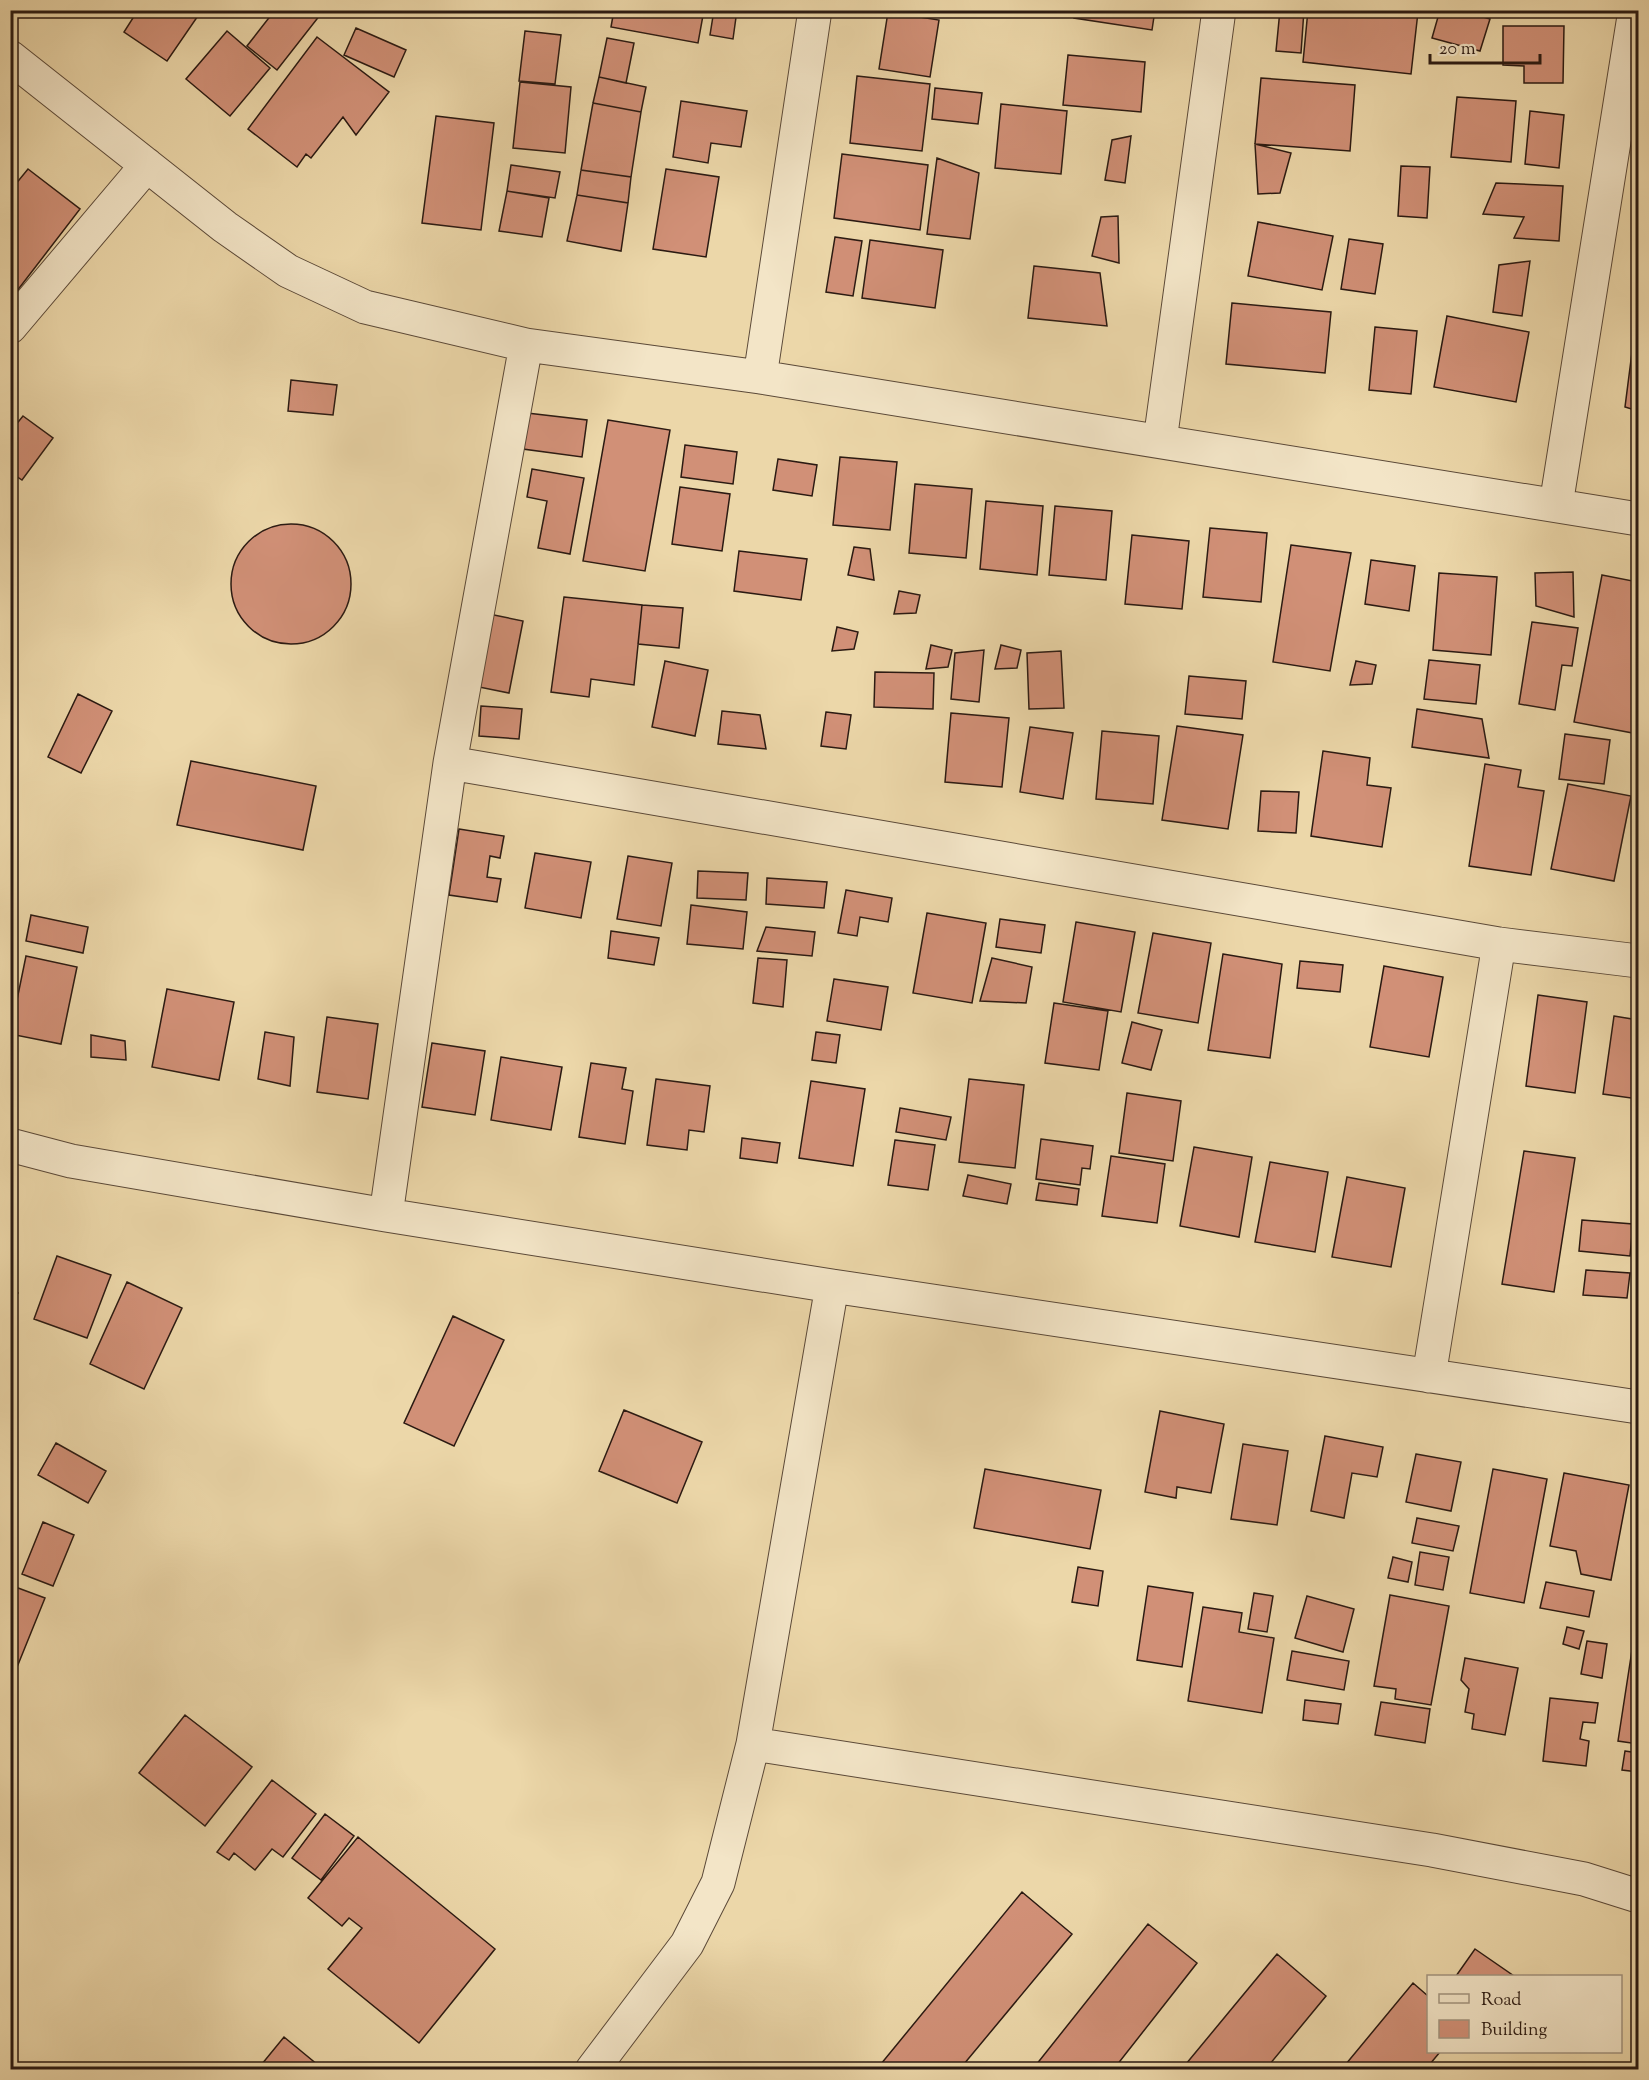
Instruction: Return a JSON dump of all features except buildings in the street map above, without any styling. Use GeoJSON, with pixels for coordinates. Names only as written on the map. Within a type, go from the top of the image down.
{"type":"FeatureCollection","features":[{"type":"Feature","properties":{"kind":"street"},"geometry":{"type":"LineString","coordinates":[[759,378],[815,10]]}},
{"type":"Feature","properties":{"kind":"street"},"geometry":{"type":"LineString","coordinates":[[1160,441],[1219,10]]}},
{"type":"Feature","properties":{"kind":"street"},"geometry":{"type":"LineString","coordinates":[[1556,505],[1635,10]]}},
{"type":"Feature","properties":{"kind":"street"},"geometry":{"type":"LineString","coordinates":[[10,57],[225,227],[288,271],[365,307],[526,345],[759,378],[1638,519]]}},
{"type":"Feature","properties":{"kind":"street"},"geometry":{"type":"LineString","coordinates":[[10,327],[147,165]]}},
{"type":"Feature","properties":{"kind":"street"},"geometry":{"type":"LineString","coordinates":[[386,1215],[450,763],[526,345]]}},
{"type":"Feature","properties":{"kind":"street"},"geometry":{"type":"LineString","coordinates":[[450,763],[1499,944],[1638,961]]}},
{"type":"Feature","properties":{"kind":"street"},"geometry":{"type":"LineString","coordinates":[[1429,1376],[1499,944]]}},
{"type":"Feature","properties":{"kind":"street"},"geometry":{"type":"LineString","coordinates":[[10,1145],[71,1161],[386,1215],[832,1286],[1638,1407]]}},
{"type":"Feature","properties":{"kind":"street"},"geometry":{"type":"LineString","coordinates":[[592,2070],[687,1944],[713,1893],[736,1818],[753,1743],[832,1286]]}},
{"type":"Feature","properties":{"kind":"street"},"geometry":{"type":"LineString","coordinates":[[753,1743],[1432,1850],[1584,1879],[1638,1896]]}}]}
